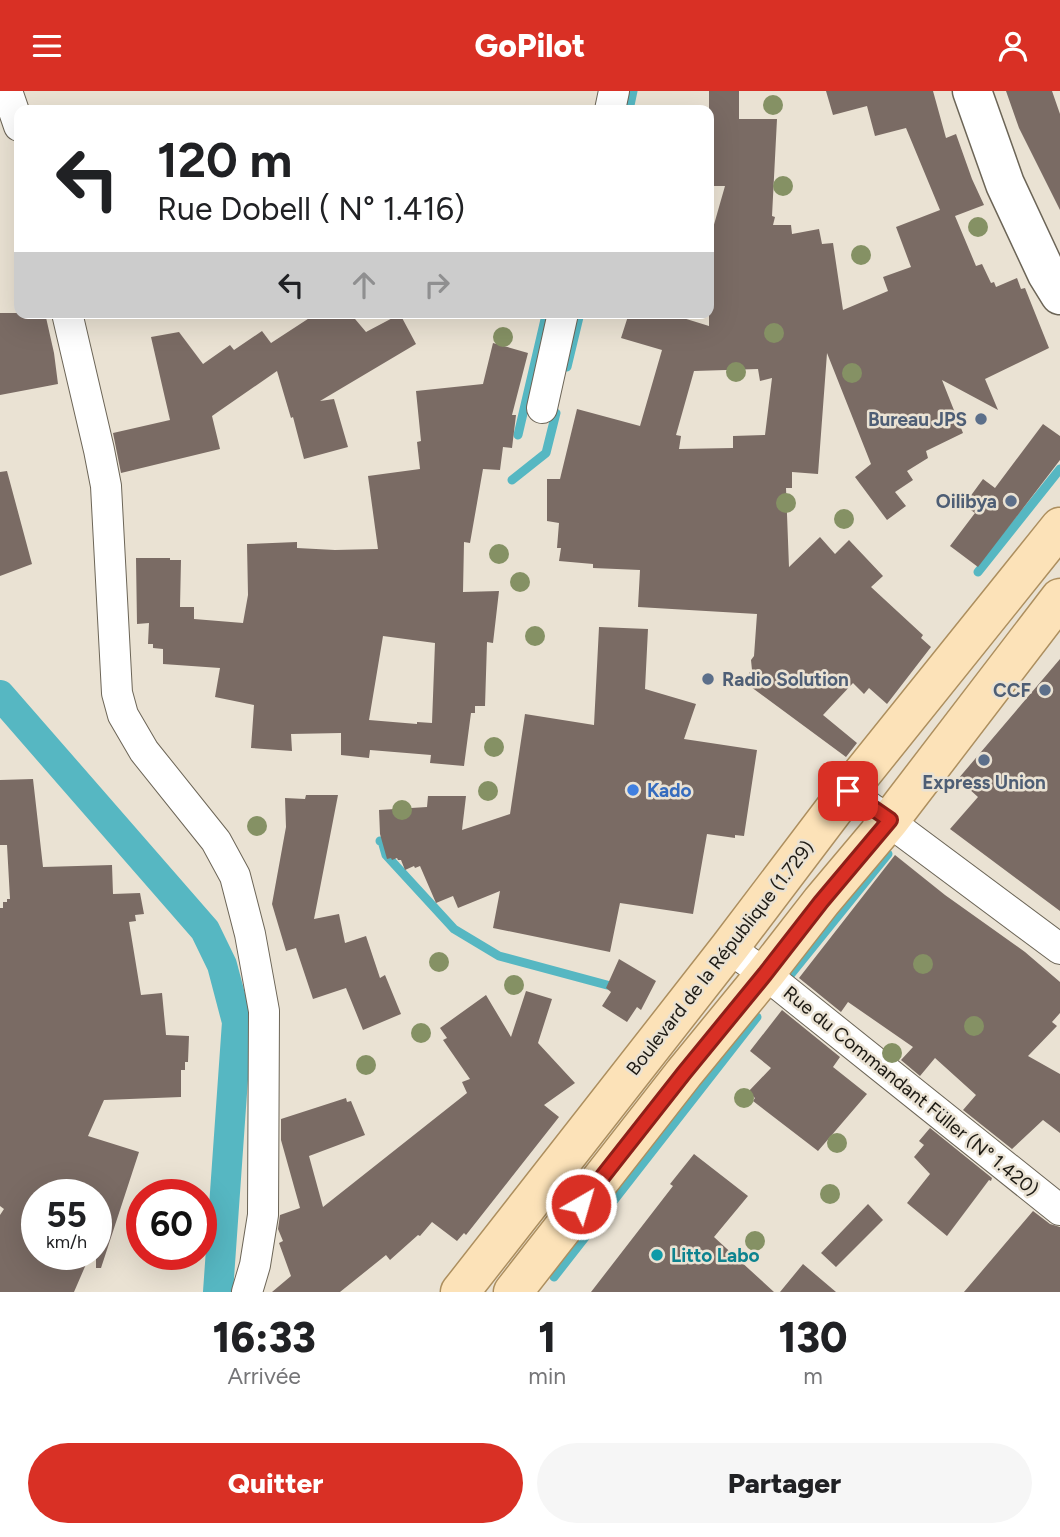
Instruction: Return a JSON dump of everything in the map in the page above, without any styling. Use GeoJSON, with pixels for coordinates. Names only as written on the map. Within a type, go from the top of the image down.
{"type":"FeatureCollection","features":[{"type":"Feature","properties":{"kind":"main road"},"geometry":{"type":"LineString","coordinates":[[972,91],[1005,184],[1060,295]]}},
{"type":"Feature","properties":{"kind":"main road","name":"Boulevard de la République (1.729)"},"geometry":{"type":"LineString","coordinates":[[460,1292],[848,791],[1060,527]]}},
{"type":"Feature","properties":{"kind":"main road"},"geometry":{"type":"LineString","coordinates":[[513,1292],[684,1073],[890,820],[1060,598]]}},
{"type":"Feature","properties":{"kind":"street"},"geometry":{"type":"LineString","coordinates":[[7,91],[14,111]]}},
{"type":"Feature","properties":{"kind":"street"},"geometry":{"type":"LineString","coordinates":[[68,319],[106,487],[117,694],[123,715],[144,751],[216,841],[235,876],[250,934],[264,1011],[264,1215],[247,1292]]}},
{"type":"Feature","properties":{"kind":"street"},"geometry":{"type":"LineString","coordinates":[[541,408],[562,319]]}},
{"type":"Feature","properties":{"kind":"street"},"geometry":{"type":"LineString","coordinates":[[848,791],[1060,949]]}},
{"type":"Feature","properties":{"kind":"street","name":"Rue du Commandant Füller (N° 1.420)"},"geometry":{"type":"LineString","coordinates":[[729,948],[1060,1210]]}},
{"type":"Feature","properties":{"kind":"building"},"geometry":{"type":"Polygon","coordinates":[[[709,91],[739,91],[739,119],[777,119],[773,225],[791,225],[792,234],[819,229],[822,244],[833,243],[843,310],[888,291],[883,277],[911,267],[896,227],[940,210],[906,128],[875,136],[867,106],[833,115],[826,91],[933,91],[946,138],[956,134],[984,205],[955,216],[976,266],[982,264],[991,283],[994,282],[996,287],[1017,278],[1021,289],[1025,288],[1049,348],[985,379],[998,410],[942,380],[963,433],[926,451],[928,458],[907,471],[913,480],[895,492],[906,506],[887,520],[855,477],[871,464],[827,353],[818,474],[792,472],[792,488],[786,488],[789,567],[820,537],[835,554],[849,540],[883,576],[871,587],[923,635],[921,638],[931,647],[887,704],[869,688],[864,694],[853,683],[823,715],[857,743],[846,757],[747,684],[754,656],[757,614],[638,607],[640,570],[593,568],[593,564],[559,561],[559,523],[547,521],[547,479],[560,479],[577,409],[640,426],[662,350],[621,338],[627,319],[686,319],[709,326],[709,319],[714,319],[714,224],[725,186],[714,186],[714,105],[709,105],[709,91]],[[758,369],[694,371],[676,435],[681,436],[679,449],[733,448],[733,436],[765,435],[772,378],[760,381],[758,369]]]}},
{"type":"Feature","properties":{"kind":"building"},"geometry":{"type":"Polygon","coordinates":[[[1006,91],[1052,91],[1060,114],[1060,210],[1019,128],[1006,91]]]}},
{"type":"Feature","properties":{"kind":"building"},"geometry":{"type":"Polygon","coordinates":[[[0,313],[14,313],[14,319],[46,319],[58,384],[0,395],[0,313]]]}},
{"type":"Feature","properties":{"kind":"building"},"geometry":{"type":"Polygon","coordinates":[[[308,319],[355,319],[366,332],[391,319],[403,319],[416,344],[320,401],[334,399],[348,447],[304,459],[277,371],[212,416],[220,449],[121,473],[113,433],[170,420],[151,337],[179,332],[203,364],[230,345],[234,350],[262,331],[271,343],[308,319]]]}},
{"type":"Feature","properties":{"kind":"building"},"geometry":{"type":"Polygon","coordinates":[[[493,343],[528,353],[512,415],[516,415],[512,448],[503,447],[500,470],[483,469],[470,543],[464,542],[463,592],[499,591],[493,643],[487,642],[485,706],[475,706],[475,713],[471,713],[464,766],[430,763],[431,755],[370,750],[369,758],[341,755],[341,733],[291,734],[292,751],[251,748],[254,705],[215,697],[220,668],[163,664],[163,649],[153,648],[153,644],[148,644],[149,623],[137,624],[136,558],[181,560],[180,607],[194,607],[194,619],[243,623],[248,595],[247,544],[297,542],[297,548],[378,549],[368,476],[420,469],[417,442],[421,441],[416,391],[483,384],[493,343]],[[383,636],[369,720],[432,723],[435,643],[383,636]]]}},
{"type":"Feature","properties":{"kind":"building"},"geometry":{"type":"Polygon","coordinates":[[[1043,424],[1060,436],[1060,460],[978,567],[950,546],[975,513],[964,505],[983,479],[995,488],[1043,424]]]}},
{"type":"Feature","properties":{"kind":"building"},"geometry":{"type":"Polygon","coordinates":[[[7,471],[32,564],[0,576],[0,472],[7,471]]]}},
{"type":"Feature","properties":{"kind":"building","name":"Kado"},"geometry":{"type":"Polygon","coordinates":[[[599,627],[648,629],[645,689],[696,704],[684,739],[757,750],[744,836],[735,835],[735,838],[707,834],[693,914],[620,903],[610,952],[493,928],[500,891],[458,908],[453,896],[436,903],[420,866],[405,870],[401,860],[387,859],[380,834],[379,810],[427,807],[428,796],[466,796],[462,830],[510,814],[525,714],[594,725],[599,627]]]}},
{"type":"Feature","properties":{"kind":"building"},"geometry":{"type":"Polygon","coordinates":[[[1060,659],[1060,911],[950,829],[978,797],[958,779],[1060,659]]]}},
{"type":"Feature","properties":{"kind":"building"},"geometry":{"type":"Polygon","coordinates":[[[33,779],[43,867],[112,865],[113,894],[140,893],[144,914],[135,915],[136,921],[129,922],[141,995],[162,993],[166,1035],[189,1036],[188,1062],[185,1062],[185,1070],[181,1070],[181,1097],[104,1100],[88,1136],[139,1152],[130,1179],[126,1179],[126,1192],[112,1234],[112,1179],[21,1179],[21,1270],[84,1270],[74,1292],[0,1292],[0,1215],[4,1209],[0,1206],[0,908],[3,908],[3,902],[10,899],[7,845],[0,845],[0,780],[33,779]]]}},
{"type":"Feature","properties":{"kind":"building"},"geometry":{"type":"Polygon","coordinates":[[[306,795],[338,795],[314,919],[339,914],[345,943],[366,936],[380,978],[385,975],[401,1014],[363,1030],[346,988],[313,999],[296,948],[286,951],[272,904],[286,827],[285,798],[305,799],[306,795]]]}},
{"type":"Feature","properties":{"kind":"building"},"geometry":{"type":"Polygon","coordinates":[[[895,855],[945,895],[1025,952],[1060,982],[1060,1013],[1052,1022],[1057,1026],[1028,1056],[1060,1074],[1060,1133],[1043,1120],[1012,1149],[963,1110],[976,1095],[935,1058],[920,1076],[901,1060],[913,1047],[848,1002],[841,1012],[799,978],[895,855]]]}},
{"type":"Feature","properties":{"kind":"building"},"geometry":{"type":"Polygon","coordinates":[[[619,959],[656,981],[641,1010],[637,1007],[627,1022],[602,1006],[611,992],[606,988],[619,959]]]}},
{"type":"Feature","properties":{"kind":"building"},"geometry":{"type":"Polygon","coordinates":[[[526,991],[552,999],[538,1043],[575,1083],[544,1105],[559,1117],[466,1235],[464,1233],[457,1241],[432,1222],[420,1236],[390,1260],[386,1255],[340,1292],[272,1292],[291,1276],[279,1243],[283,1241],[278,1229],[280,1215],[300,1208],[281,1140],[281,1119],[346,1098],[347,1102],[351,1101],[365,1135],[309,1156],[323,1207],[467,1093],[462,1082],[470,1079],[443,1040],[447,1038],[440,1028],[486,995],[511,1037],[526,991]]]}},
{"type":"Feature","properties":{"kind":"building"},"geometry":{"type":"Polygon","coordinates":[[[782,1010],[840,1057],[833,1067],[867,1094],[818,1151],[753,1101],[755,1098],[748,1092],[771,1068],[750,1051],[782,1010]]]}},
{"type":"Feature","properties":{"kind":"building"},"geometry":{"type":"Polygon","coordinates":[[[930,1128],[992,1178],[947,1236],[907,1203],[930,1174],[914,1157],[924,1145],[919,1141],[930,1128]]]}},
{"type":"Feature","properties":{"kind":"building"},"geometry":{"type":"Polygon","coordinates":[[[694,1154],[748,1196],[714,1237],[774,1292],[591,1292],[673,1186],[670,1184],[694,1154]]]}},
{"type":"Feature","properties":{"kind":"building"},"geometry":{"type":"Polygon","coordinates":[[[868,1204],[883,1220],[836,1267],[821,1253],[868,1204]]]}},
{"type":"Feature","properties":{"kind":"building"},"geometry":{"type":"Polygon","coordinates":[[[1033,1211],[1050,1224],[1060,1227],[1060,1292],[964,1292],[1033,1211]]]}},
{"type":"Feature","properties":{"kind":"building"},"geometry":{"type":"Polygon","coordinates":[[[803,1264],[836,1292],[780,1292],[803,1264]]]}},
{"type":"Feature","properties":{"kind":"waterway"},"geometry":{"type":"LineString","coordinates":[[630,105],[633,91]]}},
{"type":"Feature","properties":{"kind":"waterway"},"geometry":{"type":"LineString","coordinates":[[518,435],[545,319]]}},
{"type":"Feature","properties":{"kind":"waterway"},"geometry":{"type":"LineString","coordinates":[[567,367],[579,319]]}},
{"type":"Feature","properties":{"kind":"waterway"},"geometry":{"type":"LineString","coordinates":[[512,480],[546,453],[556,413]]}},
{"type":"Feature","properties":{"kind":"waterway"},"geometry":{"type":"LineString","coordinates":[[978,572],[1060,469]]}},
{"type":"Feature","properties":{"kind":"waterway"},"geometry":{"type":"LineString","coordinates":[[0,695],[205,930],[222,965],[237,1022],[218,1292]]}},
{"type":"Feature","properties":{"kind":"waterway"},"geometry":{"type":"LineString","coordinates":[[380,841],[386,855],[454,929],[499,956],[607,985]]}},
{"type":"Feature","properties":{"kind":"waterway"},"geometry":{"type":"LineString","coordinates":[[787,979],[888,854]]}},
{"type":"Feature","properties":{"kind":"waterway"},"geometry":{"type":"LineString","coordinates":[[554,1277],[757,1017]]}},
{"type":"Feature","properties":{"kind":"place","name":"Bureau JPS"},"geometry":{"type":"Point","coordinates":[981,419]}},
{"type":"Feature","properties":{"kind":"place","name":"Oilibya"},"geometry":{"type":"Point","coordinates":[1011,501]}},
{"type":"Feature","properties":{"kind":"place","name":"Radio Solution"},"geometry":{"type":"Point","coordinates":[708,679]}},
{"type":"Feature","properties":{"kind":"place","name":"CCF"},"geometry":{"type":"Point","coordinates":[1045,690]}},
{"type":"Feature","properties":{"kind":"place","name":"Express Union"},"geometry":{"type":"Point","coordinates":[984,760]}},
{"type":"Feature","properties":{"kind":"place","name":"Kado"},"geometry":{"type":"Point","coordinates":[633,790]}},
{"type":"Feature","properties":{"kind":"place","name":"Litto Labo"},"geometry":{"type":"Point","coordinates":[657,1255]}},
{"type":"Feature","properties":{"kind":"route"},"geometry":{"type":"LineString","coordinates":[[581,1204],[821,902],[890,820],[848,791]]}}]}
